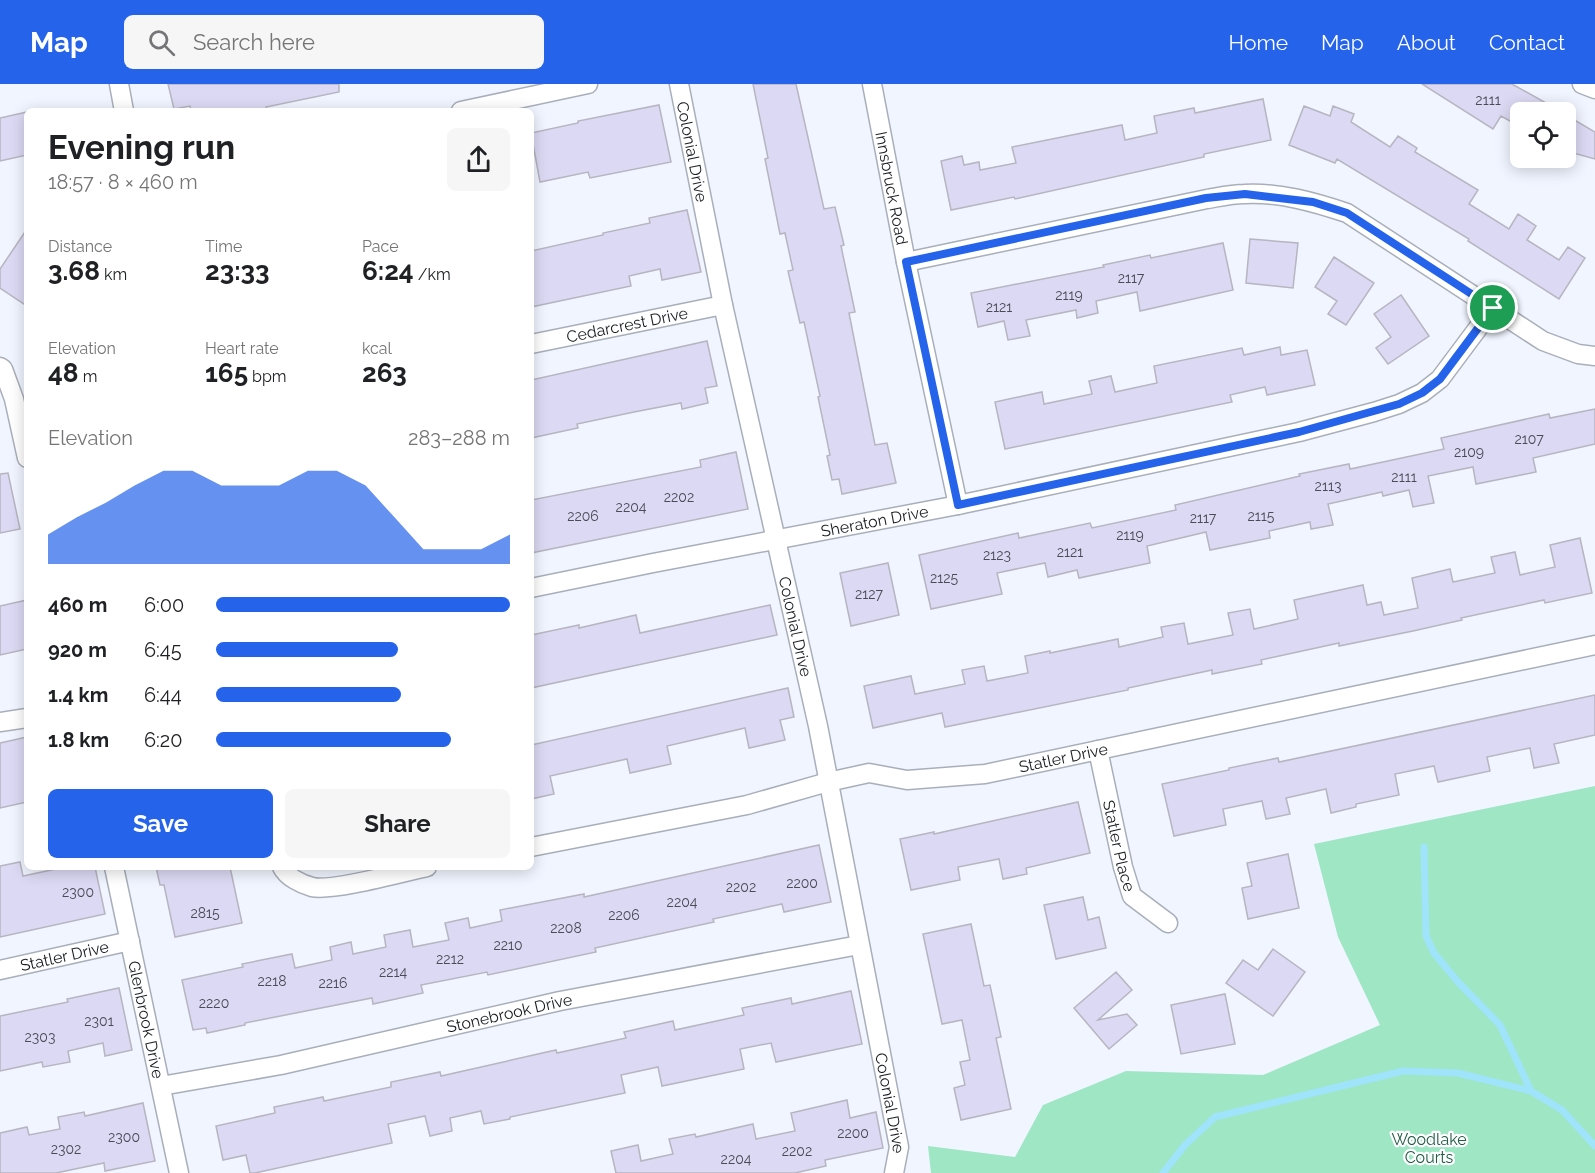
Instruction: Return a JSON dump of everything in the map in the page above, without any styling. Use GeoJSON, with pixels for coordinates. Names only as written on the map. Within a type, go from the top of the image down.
{"type":"FeatureCollection","features":[{"type":"Feature","properties":{"kind":"street"},"geometry":{"type":"LineString","coordinates":[[119,84],[123,108]]}},
{"type":"Feature","properties":{"kind":"street"},"geometry":{"type":"LineString","coordinates":[[475,108],[588,84]]}},
{"type":"Feature","properties":{"kind":"street","name":"Colonial Drive"},"geometry":{"type":"LineString","coordinates":[[679,84],[723,304],[816,716],[899,1147],[895,1172]]}},
{"type":"Feature","properties":{"kind":"street","name":"Innsbruck Road"},"geometry":{"type":"LineString","coordinates":[[872,84],[906,262],[958,505]]}},
{"type":"Feature","properties":{"kind":"street"},"geometry":{"type":"LineString","coordinates":[[1582,84],[1595,89]]}},
{"type":"Feature","properties":{"kind":"street"},"geometry":{"type":"LineString","coordinates":[[906,262],[1206,198],[1245,194],[1313,202],[1347,213],[1543,341],[1578,354],[1595,356]]}},
{"type":"Feature","properties":{"kind":"street","name":"Cedarcrest Drive"},"geometry":{"type":"LineString","coordinates":[[534,343],[723,304]]}},
{"type":"Feature","properties":{"kind":"street","name":"Sheraton Drive"},"geometry":{"type":"LineString","coordinates":[[534,587],[958,505],[1299,432],[1399,404],[1422,393],[1440,379],[1493,308]]}},
{"type":"Feature","properties":{"kind":"street"},"geometry":{"type":"LineString","coordinates":[[0,367],[3,369],[14,399],[24,442]]}},
{"type":"Feature","properties":{"kind":"street","name":"Statler Drive"},"geometry":{"type":"LineString","coordinates":[[534,846],[747,806],[828,782],[869,773],[907,780],[985,774],[1595,645]]}},
{"type":"Feature","properties":{"kind":"street"},"geometry":{"type":"LineString","coordinates":[[0,722],[24,718]]}},
{"type":"Feature","properties":{"kind":"street","name":"Statler Place"},"geometry":{"type":"LineString","coordinates":[[1098,750],[1123,867],[1132,896],[1168,923]]}},
{"type":"Feature","properties":{"kind":"street","name":"Glenbrook Drive"},"geometry":{"type":"LineString","coordinates":[[115,870],[179,1173]]}},
{"type":"Feature","properties":{"kind":"street"},"geometry":{"type":"LineString","coordinates":[[284,870],[286,875],[314,888],[340,886],[413,870]]}},
{"type":"Feature","properties":{"kind":"street","name":"Statler Drive"},"geometry":{"type":"LineString","coordinates":[[0,970],[130,941]]}},
{"type":"Feature","properties":{"kind":"street","name":"Stonebrook Drive"},"geometry":{"type":"LineString","coordinates":[[161,1086],[281,1065],[560,1001],[859,945]]}},
{"type":"Feature","properties":{"kind":"green space","name":"Woodlake Courts"},"geometry":{"type":"Polygon","coordinates":[[[1595,786],[1595,1173],[931,1173],[928,1146],[1015,1157],[1043,1105],[1126,1071],[1263,1075],[1380,1025],[1338,937],[1314,844],[1595,786]]]}},
{"type":"Feature","properties":{"kind":"building"},"geometry":{"type":"Polygon","coordinates":[[[168,84],[339,84],[339,92],[266,108],[190,108],[190,106],[174,108],[168,84]]]}},
{"type":"Feature","properties":{"kind":"building"},"geometry":{"type":"Polygon","coordinates":[[[753,84],[796,84],[824,209],[835,207],[844,245],[841,246],[855,312],[849,313],[875,445],[887,443],[896,483],[842,494],[839,479],[832,480],[827,456],[830,455],[818,397],[820,396],[804,322],[800,323],[788,271],[793,270],[785,233],[780,234],[753,84]]]}},
{"type":"Feature","properties":{"kind":"building"},"geometry":{"type":"Polygon","coordinates":[[[1422,84],[1512,84],[1544,102],[1510,102],[1510,121],[1501,116],[1493,129],[1422,84]]]}},
{"type":"Feature","properties":{"kind":"building"},"geometry":{"type":"Polygon","coordinates":[[[1263,99],[1271,140],[1015,199],[1014,197],[951,210],[941,161],[962,156],[964,165],[979,162],[980,170],[1016,163],[1012,147],[1122,125],[1125,140],[1157,133],[1154,116],[1194,108],[1195,113],[1263,99]]]}},
{"type":"Feature","properties":{"kind":"building"},"geometry":{"type":"Polygon","coordinates":[[[659,105],[671,162],[590,178],[588,172],[540,182],[534,149],[534,132],[578,123],[578,121],[659,105]]]}},
{"type":"Feature","properties":{"kind":"building"},"geometry":{"type":"Polygon","coordinates":[[[1304,106],[1330,116],[1333,106],[1354,114],[1351,122],[1390,147],[1398,136],[1417,148],[1415,152],[1478,190],[1469,204],[1509,229],[1518,214],[1536,226],[1527,240],[1559,260],[1568,247],[1585,258],[1559,299],[1468,241],[1469,239],[1337,159],[1335,163],[1289,145],[1304,106]]]}},
{"type":"Feature","properties":{"kind":"building"},"geometry":{"type":"Polygon","coordinates":[[[24,113],[24,156],[0,161],[0,118],[24,113]]]}},
{"type":"Feature","properties":{"kind":"building"},"geometry":{"type":"Polygon","coordinates":[[[1576,121],[1595,132],[1595,159],[1576,154],[1576,121]]]}},
{"type":"Feature","properties":{"kind":"building"},"geometry":{"type":"Polygon","coordinates":[[[687,210],[701,272],[662,280],[660,269],[629,276],[631,286],[534,306],[534,250],[650,223],[649,218],[687,210]]]}},
{"type":"Feature","properties":{"kind":"building"},"geometry":{"type":"Polygon","coordinates":[[[24,233],[24,304],[0,288],[0,269],[24,233]]]}},
{"type":"Feature","properties":{"kind":"building"},"geometry":{"type":"Polygon","coordinates":[[[1250,239],[1298,243],[1293,288],[1246,283],[1250,239]]]}},
{"type":"Feature","properties":{"kind":"building"},"geometry":{"type":"Polygon","coordinates":[[[1223,243],[1233,290],[1140,311],[1137,292],[1096,301],[1098,313],[1077,318],[1076,310],[1026,320],[1030,336],[1008,340],[1004,321],[978,327],[971,293],[1104,267],[1103,265],[1150,255],[1151,258],[1223,243]]]}},
{"type":"Feature","properties":{"kind":"building"},"geometry":{"type":"Polygon","coordinates":[[[1334,257],[1374,283],[1346,325],[1328,314],[1337,301],[1315,287],[1334,257]]]}},
{"type":"Feature","properties":{"kind":"building"},"geometry":{"type":"Polygon","coordinates":[[[1401,295],[1429,336],[1388,364],[1376,348],[1391,337],[1374,314],[1401,295]]]}},
{"type":"Feature","properties":{"kind":"building"},"geometry":{"type":"Polygon","coordinates":[[[707,341],[717,386],[705,388],[708,403],[682,409],[681,403],[634,412],[577,424],[578,428],[534,437],[534,379],[707,341]]]}},
{"type":"Feature","properties":{"kind":"building"},"geometry":{"type":"Polygon","coordinates":[[[1280,347],[1281,355],[1307,350],[1315,385],[1267,395],[1265,387],[1230,395],[1232,402],[1005,449],[995,402],[1042,392],[1044,404],[1092,394],[1089,381],[1111,376],[1115,392],[1157,383],[1154,366],[1242,348],[1244,355],[1280,347]]]}},
{"type":"Feature","properties":{"kind":"building"},"geometry":{"type":"Polygon","coordinates":[[[1595,409],[1595,444],[1533,458],[1536,472],[1476,484],[1473,467],[1428,476],[1434,503],[1413,507],[1409,490],[1383,496],[1382,492],[1328,504],[1333,525],[1311,529],[1310,522],[1269,531],[1270,538],[1210,550],[1206,532],[1147,546],[1150,563],[1079,578],[1077,570],[1048,577],[1045,563],[997,573],[1002,594],[931,609],[919,555],[1018,533],[1019,538],[1090,523],[1092,528],[1176,510],[1175,505],[1300,476],[1299,474],[1349,464],[1350,469],[1444,449],[1441,438],[1549,414],[1550,418],[1595,409]]]}},
{"type":"Feature","properties":{"kind":"building"},"geometry":{"type":"Polygon","coordinates":[[[736,452],[748,509],[534,552],[534,499],[701,467],[700,460],[736,452]]]}},
{"type":"Feature","properties":{"kind":"building"},"geometry":{"type":"Polygon","coordinates":[[[8,473],[20,529],[0,533],[0,474],[8,473]]]}},
{"type":"Feature","properties":{"kind":"building"},"geometry":{"type":"Polygon","coordinates":[[[1580,538],[1592,593],[1545,603],[1544,600],[1413,631],[1339,646],[1339,643],[1261,660],[1262,664],[1212,674],[1212,670],[1128,688],[1128,690],[945,727],[942,713],[873,728],[864,686],[911,676],[915,694],[965,684],[962,670],[984,666],[987,681],[1028,673],[1025,656],[1118,639],[1119,647],[1163,637],[1161,627],[1184,623],[1188,644],[1233,635],[1228,613],[1250,609],[1254,629],[1298,619],[1294,600],[1363,585],[1367,605],[1381,602],[1384,615],[1418,608],[1412,578],[1450,569],[1453,582],[1495,573],[1491,557],[1515,552],[1520,575],[1555,567],[1550,545],[1580,538]]]}},
{"type":"Feature","properties":{"kind":"building"},"geometry":{"type":"Polygon","coordinates":[[[888,563],[899,615],[851,626],[840,573],[888,563]]]}},
{"type":"Feature","properties":{"kind":"building"},"geometry":{"type":"Polygon","coordinates":[[[24,601],[24,650],[0,655],[0,606],[24,601]]]}},
{"type":"Feature","properties":{"kind":"building"},"geometry":{"type":"Polygon","coordinates":[[[770,605],[777,635],[534,687],[534,634],[579,625],[579,628],[636,615],[640,633],[770,605]]]}},
{"type":"Feature","properties":{"kind":"building"},"geometry":{"type":"Polygon","coordinates":[[[788,688],[794,717],[780,720],[785,740],[749,748],[745,728],[667,746],[671,764],[630,773],[627,759],[550,776],[554,794],[534,798],[534,744],[788,688]]]}},
{"type":"Feature","properties":{"kind":"building"},"geometry":{"type":"Polygon","coordinates":[[[1595,695],[1595,735],[1554,744],[1559,763],[1534,768],[1530,748],[1487,757],[1490,771],[1438,782],[1434,766],[1395,774],[1399,795],[1356,804],[1356,807],[1331,813],[1326,789],[1286,798],[1290,814],[1266,819],[1262,801],[1223,809],[1226,825],[1174,836],[1162,784],[1229,770],[1229,768],[1278,758],[1279,762],[1595,695]]]}},
{"type":"Feature","properties":{"kind":"building"},"geometry":{"type":"Polygon","coordinates":[[[24,738],[24,803],[0,808],[0,743],[24,738]]]}},
{"type":"Feature","properties":{"kind":"building"},"geometry":{"type":"Polygon","coordinates":[[[1078,802],[1090,853],[1026,868],[1027,874],[1003,879],[999,859],[958,867],[960,880],[911,890],[900,839],[934,832],[934,834],[1078,802]]]}},
{"type":"Feature","properties":{"kind":"building"},"geometry":{"type":"Polygon","coordinates":[[[819,845],[831,902],[784,912],[782,904],[713,919],[714,922],[595,948],[596,952],[488,975],[487,972],[421,985],[423,993],[373,1004],[372,998],[245,1023],[245,1025],[207,1033],[206,1028],[193,1030],[182,980],[292,954],[295,968],[332,960],[330,947],[351,942],[353,954],[386,947],[384,935],[410,930],[413,947],[449,940],[445,923],[468,918],[470,928],[502,921],[500,910],[584,894],[584,897],[819,845]]]}},
{"type":"Feature","properties":{"kind":"building"},"geometry":{"type":"Polygon","coordinates":[[[1288,854],[1299,908],[1248,919],[1242,888],[1252,886],[1247,863],[1288,854]]]}},
{"type":"Feature","properties":{"kind":"building"},"geometry":{"type":"Polygon","coordinates":[[[20,862],[23,876],[51,870],[96,870],[105,914],[0,937],[0,866],[20,862]]]}},
{"type":"Feature","properties":{"kind":"building"},"geometry":{"type":"Polygon","coordinates":[[[157,870],[231,870],[242,923],[175,937],[164,885],[160,885],[157,870]]]}},
{"type":"Feature","properties":{"kind":"building"},"geometry":{"type":"Polygon","coordinates":[[[1083,897],[1088,920],[1099,917],[1106,948],[1056,959],[1044,905],[1083,897]]]}},
{"type":"Feature","properties":{"kind":"building"},"geometry":{"type":"Polygon","coordinates":[[[971,924],[984,986],[990,985],[1001,1037],[996,1038],[1011,1109],[961,1120],[954,1088],[965,1085],[960,1062],[970,1060],[962,1020],[942,1024],[923,934],[971,924]]]}},
{"type":"Feature","properties":{"kind":"building"},"geometry":{"type":"Polygon","coordinates":[[[1273,949],[1305,972],[1273,1016],[1226,983],[1243,960],[1258,970],[1273,949]]]}},
{"type":"Feature","properties":{"kind":"building"},"geometry":{"type":"Polygon","coordinates":[[[1116,972],[1132,990],[1098,1020],[1127,1014],[1137,1025],[1109,1049],[1074,1008],[1116,972]]]}},
{"type":"Feature","properties":{"kind":"building"},"geometry":{"type":"Polygon","coordinates":[[[119,988],[132,1050],[105,1056],[103,1043],[68,1051],[70,1062],[43,1067],[42,1062],[0,1071],[0,1016],[68,1002],[67,999],[119,988]]]}},
{"type":"Feature","properties":{"kind":"building"},"geometry":{"type":"Polygon","coordinates":[[[851,991],[862,1044],[776,1062],[771,1043],[740,1049],[744,1069],[662,1086],[658,1067],[621,1075],[625,1093],[484,1124],[481,1111],[450,1118],[452,1131],[430,1136],[425,1116],[388,1124],[392,1143],[255,1173],[250,1173],[246,1155],[223,1160],[216,1126],[275,1113],[274,1107],[323,1097],[324,1101],[391,1087],[391,1082],[440,1072],[441,1076],[556,1050],[557,1053],[626,1038],[624,1032],[673,1021],[675,1030],[744,1015],[742,1008],[791,998],[792,1004],[851,991]]]}},
{"type":"Feature","properties":{"kind":"building"},"geometry":{"type":"Polygon","coordinates":[[[1225,994],[1235,1044],[1181,1054],[1171,1005],[1225,994]]]}},
{"type":"Feature","properties":{"kind":"building"},"geometry":{"type":"Polygon","coordinates":[[[847,1100],[850,1118],[876,1112],[883,1148],[825,1160],[826,1166],[795,1173],[616,1173],[611,1151],[638,1145],[641,1161],[673,1154],[669,1139],[695,1134],[696,1137],[753,1124],[756,1139],[795,1131],[791,1113],[847,1100]]]}},
{"type":"Feature","properties":{"kind":"building"},"geometry":{"type":"Polygon","coordinates":[[[143,1103],[155,1161],[105,1171],[104,1163],[56,1173],[0,1173],[0,1133],[27,1127],[29,1135],[60,1129],[58,1117],[84,1112],[85,1116],[143,1103]]]}},
{"type":"Feature","properties":{"kind":"waterway"},"geometry":{"type":"LineString","coordinates":[[1424,847],[1426,936],[1434,953],[1458,982],[1500,1025],[1531,1091]]}},
{"type":"Feature","properties":{"kind":"waterway"},"geometry":{"type":"LineString","coordinates":[[1163,1173],[1185,1145],[1215,1117],[1403,1071],[1458,1073],[1531,1091],[1562,1110],[1595,1146]]}},
{"type":"Feature","properties":{"kind":"route"},"geometry":{"type":"LineString","coordinates":[[1245,194],[1313,202],[1347,213],[1493,308],[1440,379],[1422,393],[1399,404],[1299,432],[958,505],[906,262],[1206,198],[1245,194]]}}]}
